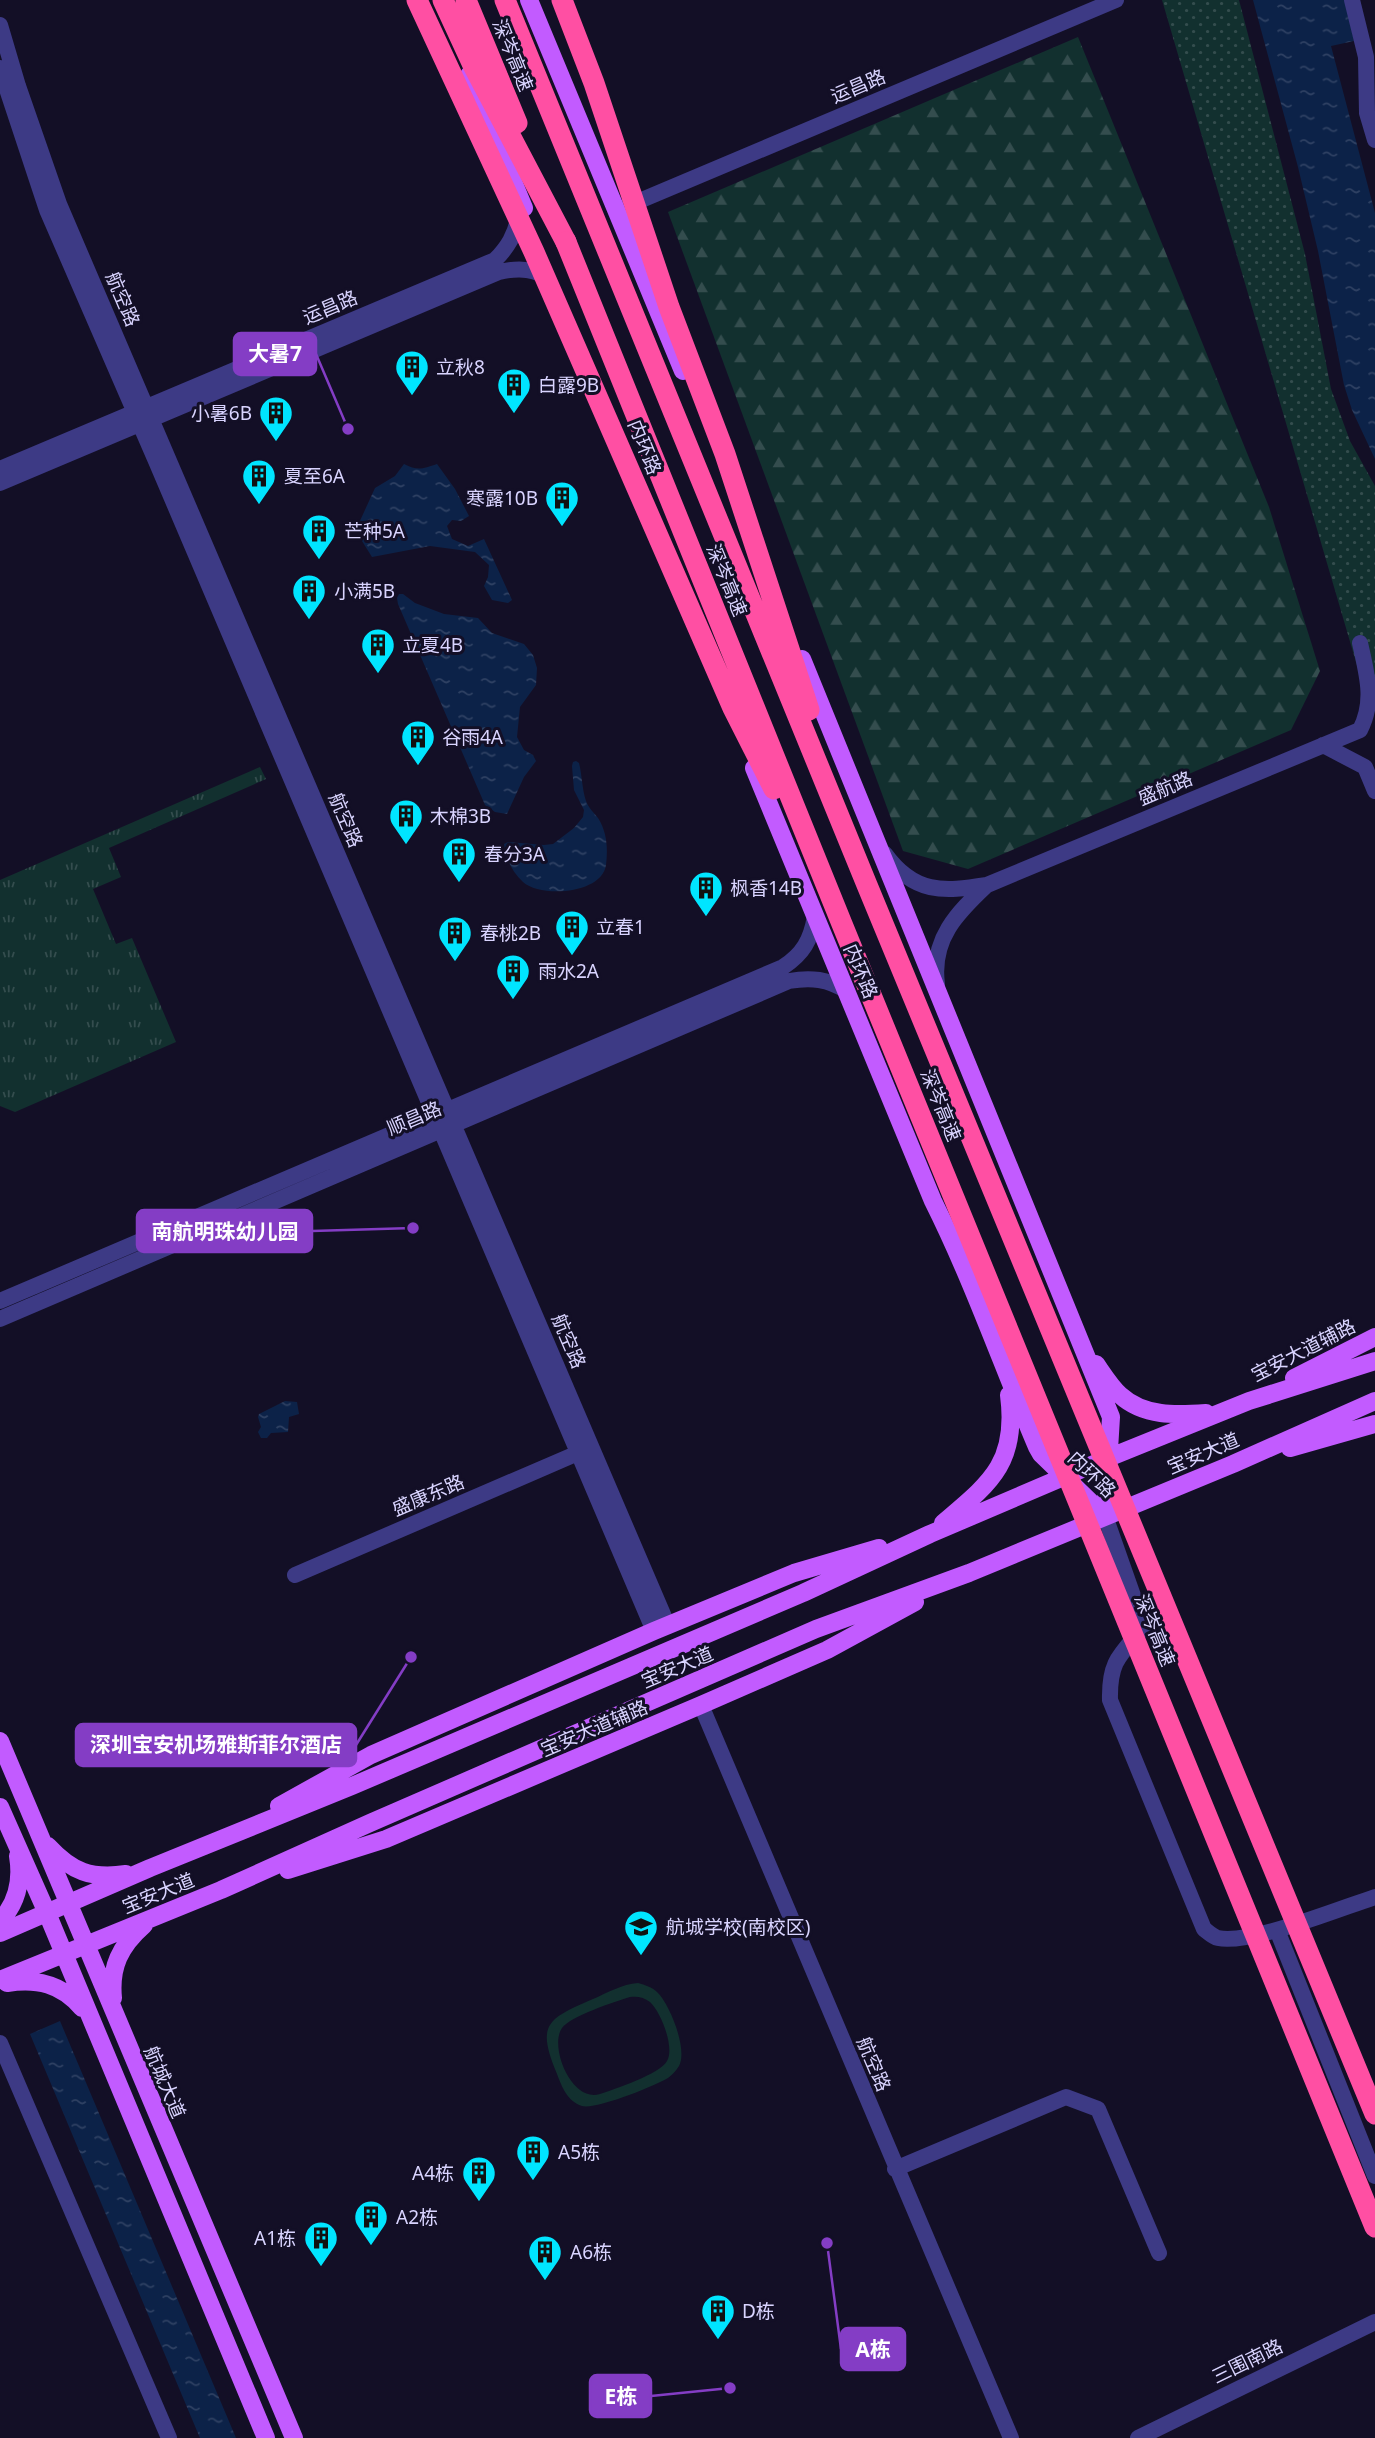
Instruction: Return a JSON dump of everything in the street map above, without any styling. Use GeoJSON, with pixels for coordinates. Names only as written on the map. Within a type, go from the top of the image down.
{"type":"FeatureCollection","features":[{"type":"Feature","properties":{"kind":"highway"},"geometry":{"type":"LineString","coordinates":[[416,0],[534,252],[733,708],[842,924]]}},
{"type":"Feature","properties":{"kind":"highway"},"geometry":{"type":"LineString","coordinates":[[443,0],[473,65],[566,242]]}},
{"type":"Feature","properties":{"kind":"highway","name":"深岑高速"},"geometry":{"type":"LineString","coordinates":[[466,0],[1375,2227]]}},
{"type":"Feature","properties":{"kind":"highway","name":"深岑高速"},"geometry":{"type":"LineString","coordinates":[[505,0],[1375,2114]]}},
{"type":"Feature","properties":{"kind":"highway"},"geometry":{"type":"LineString","coordinates":[[562,0],[594,83]]}},
{"type":"Feature","properties":{"kind":"highway"},"geometry":{"type":"LineString","coordinates":[[568,0],[669,307],[725,454],[867,885]]}},
{"type":"Feature","properties":{"kind":"main road","name":"内环路"},"geometry":{"type":"LineString","coordinates":[[438,0],[933,1201],[958,1250],[1005,1373],[1041,1454],[1105,1516]]}},
{"type":"Feature","properties":{"kind":"main road","name":"内环路"},"geometry":{"type":"LineString","coordinates":[[529,0],[1111,1417],[1105,1516]]}},
{"type":"Feature","properties":{"kind":"main road","name":"宝安大道辅路"},"geometry":{"type":"LineString","coordinates":[[1249,1401],[1375,1337]]}},
{"type":"Feature","properties":{"kind":"main road"},"geometry":{"type":"LineString","coordinates":[[1083,1348],[1119,1395],[1133,1404],[1161,1414],[1219,1413]]}},
{"type":"Feature","properties":{"kind":"main road","name":"宝安大道"},"geometry":{"type":"LineString","coordinates":[[0,1933],[150,1868],[365,1781],[778,1604],[930,1534],[1108,1458],[1249,1401],[1375,1361]]}},
{"type":"Feature","properties":{"kind":"main road"},"geometry":{"type":"LineString","coordinates":[[218,1840],[361,1760],[661,1629],[794,1573],[930,1534],[983,1489],[1001,1464],[1010,1434],[1012,1415],[1005,1373]]}},
{"type":"Feature","properties":{"kind":"main road","name":"宝安大道"},"geometry":{"type":"LineString","coordinates":[[0,1982],[221,1890],[803,1635],[969,1573],[1233,1464],[1375,1401]]}},
{"type":"Feature","properties":{"kind":"main road"},"geometry":{"type":"LineString","coordinates":[[1233,1464],[1375,1424]]}},
{"type":"Feature","properties":{"kind":"main road","name":"宝安大道辅路"},"geometry":{"type":"LineString","coordinates":[[221,1890],[386,1839],[827,1650],[969,1573]]}},
{"type":"Feature","properties":{"kind":"main road","name":"航城大道"},"geometry":{"type":"LineString","coordinates":[[0,1741],[293,2438]]}},
{"type":"Feature","properties":{"kind":"main road"},"geometry":{"type":"LineString","coordinates":[[0,1807],[47,1913],[266,2438]]}},
{"type":"Feature","properties":{"kind":"main road"},"geometry":{"type":"LineString","coordinates":[[0,1921],[15,1899],[19,1885],[19,1860],[13,1836]]}},
{"type":"Feature","properties":{"kind":"main road"},"geometry":{"type":"LineString","coordinates":[[40,1838],[70,1866],[84,1873],[123,1874],[150,1868]]}},
{"type":"Feature","properties":{"kind":"main road"},"geometry":{"type":"LineString","coordinates":[[114,2016],[112,1977],[117,1958],[142,1926],[161,1914]]}},
{"type":"Feature","properties":{"kind":"main road"},"geometry":{"type":"LineString","coordinates":[[0,1982],[28,1981],[54,1986],[73,1997],[94,2026]]}},
{"type":"Feature","properties":{"kind":"street","name":"运昌路"},"geometry":{"type":"LineString","coordinates":[[617,211],[1116,0]]}},
{"type":"Feature","properties":{"kind":"street"},"geometry":{"type":"LineString","coordinates":[[1352,0],[1366,57],[1367,113],[1375,140]]}},
{"type":"Feature","properties":{"kind":"street","name":"航空路"},"geometry":{"type":"LineString","coordinates":[[0,25],[59,204],[143,415],[661,1629]]}},
{"type":"Feature","properties":{"kind":"street","name":"航空路"},"geometry":{"type":"LineString","coordinates":[[0,68],[47,210],[143,415]]}},
{"type":"Feature","properties":{"kind":"street","name":"运昌路"},"geometry":{"type":"LineString","coordinates":[[0,483],[143,415],[495,260],[514,235],[519,218],[519,196]]}},
{"type":"Feature","properties":{"kind":"street","name":"运昌路"},"geometry":{"type":"LineString","coordinates":[[0,469],[143,415],[499,272],[528,269],[542,274],[556,285]]}},
{"type":"Feature","properties":{"kind":"street","name":"盛航路"},"geometry":{"type":"LineString","coordinates":[[987,885],[1360,730],[1368,717],[1371,700],[1360,643]]}},
{"type":"Feature","properties":{"kind":"street"},"geometry":{"type":"LineString","coordinates":[[1323,746],[1364,766],[1375,791]]}},
{"type":"Feature","properties":{"kind":"street"},"geometry":{"type":"LineString","coordinates":[[877,844],[902,875],[919,884],[936,890],[987,885]]}},
{"type":"Feature","properties":{"kind":"street"},"geometry":{"type":"LineString","coordinates":[[939,994],[936,957],[944,932],[960,911],[987,885]]}},
{"type":"Feature","properties":{"kind":"street","name":"顺昌路"},"geometry":{"type":"LineString","coordinates":[[0,1319],[783,967],[805,948],[813,933],[815,916]]}},
{"type":"Feature","properties":{"kind":"street","name":"顺昌路"},"geometry":{"type":"LineString","coordinates":[[0,1301],[789,981],[818,979],[834,983],[847,991]]}},
{"type":"Feature","properties":{"kind":"street","name":"航空路"},"geometry":{"type":"LineString","coordinates":[[444,1120],[578,1453],[661,1629]]}},
{"type":"Feature","properties":{"kind":"street","name":"盛康东路"},"geometry":{"type":"LineString","coordinates":[[295,1575],[578,1453]]}},
{"type":"Feature","properties":{"kind":"street"},"geometry":{"type":"LineString","coordinates":[[1105,1516],[1144,1627],[1114,1662],[1110,1679],[1110,1700],[1204,1929],[1216,1938],[1237,1938],[1277,1930],[1375,1897]]}},
{"type":"Feature","properties":{"kind":"street","name":"航空路"},"geometry":{"type":"LineString","coordinates":[[701,1705],[1011,2438]]}},
{"type":"Feature","properties":{"kind":"street"},"geometry":{"type":"LineString","coordinates":[[1277,1930],[1375,2176]]}},
{"type":"Feature","properties":{"kind":"street"},"geometry":{"type":"LineString","coordinates":[[0,2043],[169,2438]]}},
{"type":"Feature","properties":{"kind":"street"},"geometry":{"type":"LineString","coordinates":[[895,2169],[1066,2097],[1098,2109],[1159,2253]]}},
{"type":"Feature","properties":{"kind":"street","name":"三围南路"},"geometry":{"type":"LineString","coordinates":[[1138,2438],[1375,2322]]}},
{"type":"Feature","properties":{"kind":"green space"},"geometry":{"type":"Polygon","coordinates":[[[1162,0],[1239,0],[1305,254],[1331,389],[1350,441],[1375,486],[1375,682],[1363,686],[1162,0]]]}},
{"type":"Feature","properties":{"kind":"green space"},"geometry":{"type":"Polygon","coordinates":[[[1078,37],[1269,507],[1320,671],[1291,730],[968,869],[903,851],[668,212],[1078,37]]]}},
{"type":"Feature","properties":{"kind":"green space"},"geometry":{"type":"Polygon","coordinates":[[[260,767],[266,779],[109,848],[121,877],[93,889],[116,944],[132,938],[176,1042],[15,1112],[0,1106],[0,880],[260,767]]]}},
{"type":"Feature","properties":{"kind":"green space"},"geometry":{"type":"Polygon","coordinates":[[[638,1983],[653,1989],[667,2006],[681,2049],[679,2066],[668,2078],[639,2091],[599,2104],[577,2104],[563,2089],[551,2057],[547,2044],[550,2025],[565,2012],[638,1983]],[[633,1997],[583,2014],[562,2028],[558,2047],[561,2059],[565,2071],[580,2090],[600,2094],[647,2076],[667,2061],[668,2039],[658,2014],[648,2000],[633,1997]]]}},
{"type":"Feature","properties":{"kind":"water"},"geometry":{"type":"Polygon","coordinates":[[[1253,0],[1345,0],[1354,41],[1331,46],[1375,213],[1375,459],[1352,410],[1344,385],[1318,251],[1253,0]]]}},
{"type":"Feature","properties":{"kind":"water"},"geometry":{"type":"Polygon","coordinates":[[[404,464],[420,468],[437,464],[455,489],[469,516],[461,521],[452,520],[447,526],[452,539],[468,546],[484,539],[512,600],[508,603],[492,600],[484,586],[489,565],[475,552],[430,546],[372,557],[362,541],[359,523],[375,488],[395,476],[404,464]]]}},
{"type":"Feature","properties":{"kind":"water"},"geometry":{"type":"Polygon","coordinates":[[[399,594],[444,614],[478,618],[492,633],[524,644],[533,655],[537,668],[536,685],[520,707],[517,737],[524,750],[533,755],[536,761],[524,777],[507,814],[495,812],[485,805],[398,604],[399,594]]]}},
{"type":"Feature","properties":{"kind":"water"},"geometry":{"type":"Polygon","coordinates":[[[576,761],[579,763],[586,801],[601,823],[605,835],[606,865],[602,875],[583,887],[556,891],[532,887],[523,882],[513,870],[504,844],[553,844],[574,828],[583,817],[584,810],[574,790],[572,766],[576,761]]]}},
{"type":"Feature","properties":{"kind":"water"},"geometry":{"type":"Polygon","coordinates":[[[285,1401],[297,1402],[299,1414],[289,1417],[288,1432],[271,1433],[267,1438],[261,1438],[258,1432],[261,1427],[259,1414],[285,1401]]]}},
{"type":"Feature","properties":{"kind":"water"},"geometry":{"type":"Polygon","coordinates":[[[60,2021],[236,2438],[200,2438],[30,2034],[60,2021]]]}},
{"type":"Feature","properties":{"kind":"place","name":"立秋8"},"geometry":{"type":"Point","coordinates":[412,397]}},
{"type":"Feature","properties":{"kind":"place","name":"白露9B"},"geometry":{"type":"Point","coordinates":[514,415]}},
{"type":"Feature","properties":{"kind":"place","name":"大暑7"},"geometry":{"type":"Point","coordinates":[348,429]}},
{"type":"Feature","properties":{"kind":"place","name":"小暑6B"},"geometry":{"type":"Point","coordinates":[276,443]}},
{"type":"Feature","properties":{"kind":"place","name":"夏至6A"},"geometry":{"type":"Point","coordinates":[259,506]}},
{"type":"Feature","properties":{"kind":"place","name":"寒露10B"},"geometry":{"type":"Point","coordinates":[562,528]}},
{"type":"Feature","properties":{"kind":"place","name":"芒种5A"},"geometry":{"type":"Point","coordinates":[319,561]}},
{"type":"Feature","properties":{"kind":"place","name":"小满5B"},"geometry":{"type":"Point","coordinates":[309,621]}},
{"type":"Feature","properties":{"kind":"place","name":"立夏4B"},"geometry":{"type":"Point","coordinates":[378,675]}},
{"type":"Feature","properties":{"kind":"place","name":"谷雨4A"},"geometry":{"type":"Point","coordinates":[418,767]}},
{"type":"Feature","properties":{"kind":"place","name":"木棉3B"},"geometry":{"type":"Point","coordinates":[406,846]}},
{"type":"Feature","properties":{"kind":"place","name":"春分3A"},"geometry":{"type":"Point","coordinates":[459,884]}},
{"type":"Feature","properties":{"kind":"place","name":"枫香14B"},"geometry":{"type":"Point","coordinates":[706,918]}},
{"type":"Feature","properties":{"kind":"place","name":"立春1"},"geometry":{"type":"Point","coordinates":[572,957]}},
{"type":"Feature","properties":{"kind":"place","name":"春桃2B"},"geometry":{"type":"Point","coordinates":[455,963]}},
{"type":"Feature","properties":{"kind":"place","name":"雨水2A"},"geometry":{"type":"Point","coordinates":[513,1001]}},
{"type":"Feature","properties":{"kind":"place","name":"南航明珠幼儿园"},"geometry":{"type":"Point","coordinates":[413,1228]}},
{"type":"Feature","properties":{"kind":"place","name":"深圳宝安机场雅斯菲尔酒店"},"geometry":{"type":"Point","coordinates":[411,1657]}},
{"type":"Feature","properties":{"kind":"place","name":"航城学校(南校区)"},"geometry":{"type":"Point","coordinates":[641,1957]}},
{"type":"Feature","properties":{"kind":"place","name":"A5栋"},"geometry":{"type":"Point","coordinates":[533,2182]}},
{"type":"Feature","properties":{"kind":"place","name":"A4栋"},"geometry":{"type":"Point","coordinates":[479,2203]}},
{"type":"Feature","properties":{"kind":"place","name":"A栋"},"geometry":{"type":"Point","coordinates":[827,2243]}},
{"type":"Feature","properties":{"kind":"place","name":"A2栋"},"geometry":{"type":"Point","coordinates":[371,2247]}},
{"type":"Feature","properties":{"kind":"place","name":"A1栋"},"geometry":{"type":"Point","coordinates":[321,2268]}},
{"type":"Feature","properties":{"kind":"place","name":"A6栋"},"geometry":{"type":"Point","coordinates":[545,2282]}},
{"type":"Feature","properties":{"kind":"place","name":"D栋"},"geometry":{"type":"Point","coordinates":[718,2341]}},
{"type":"Feature","properties":{"kind":"place","name":"E栋"},"geometry":{"type":"Point","coordinates":[730,2388]}}]}
